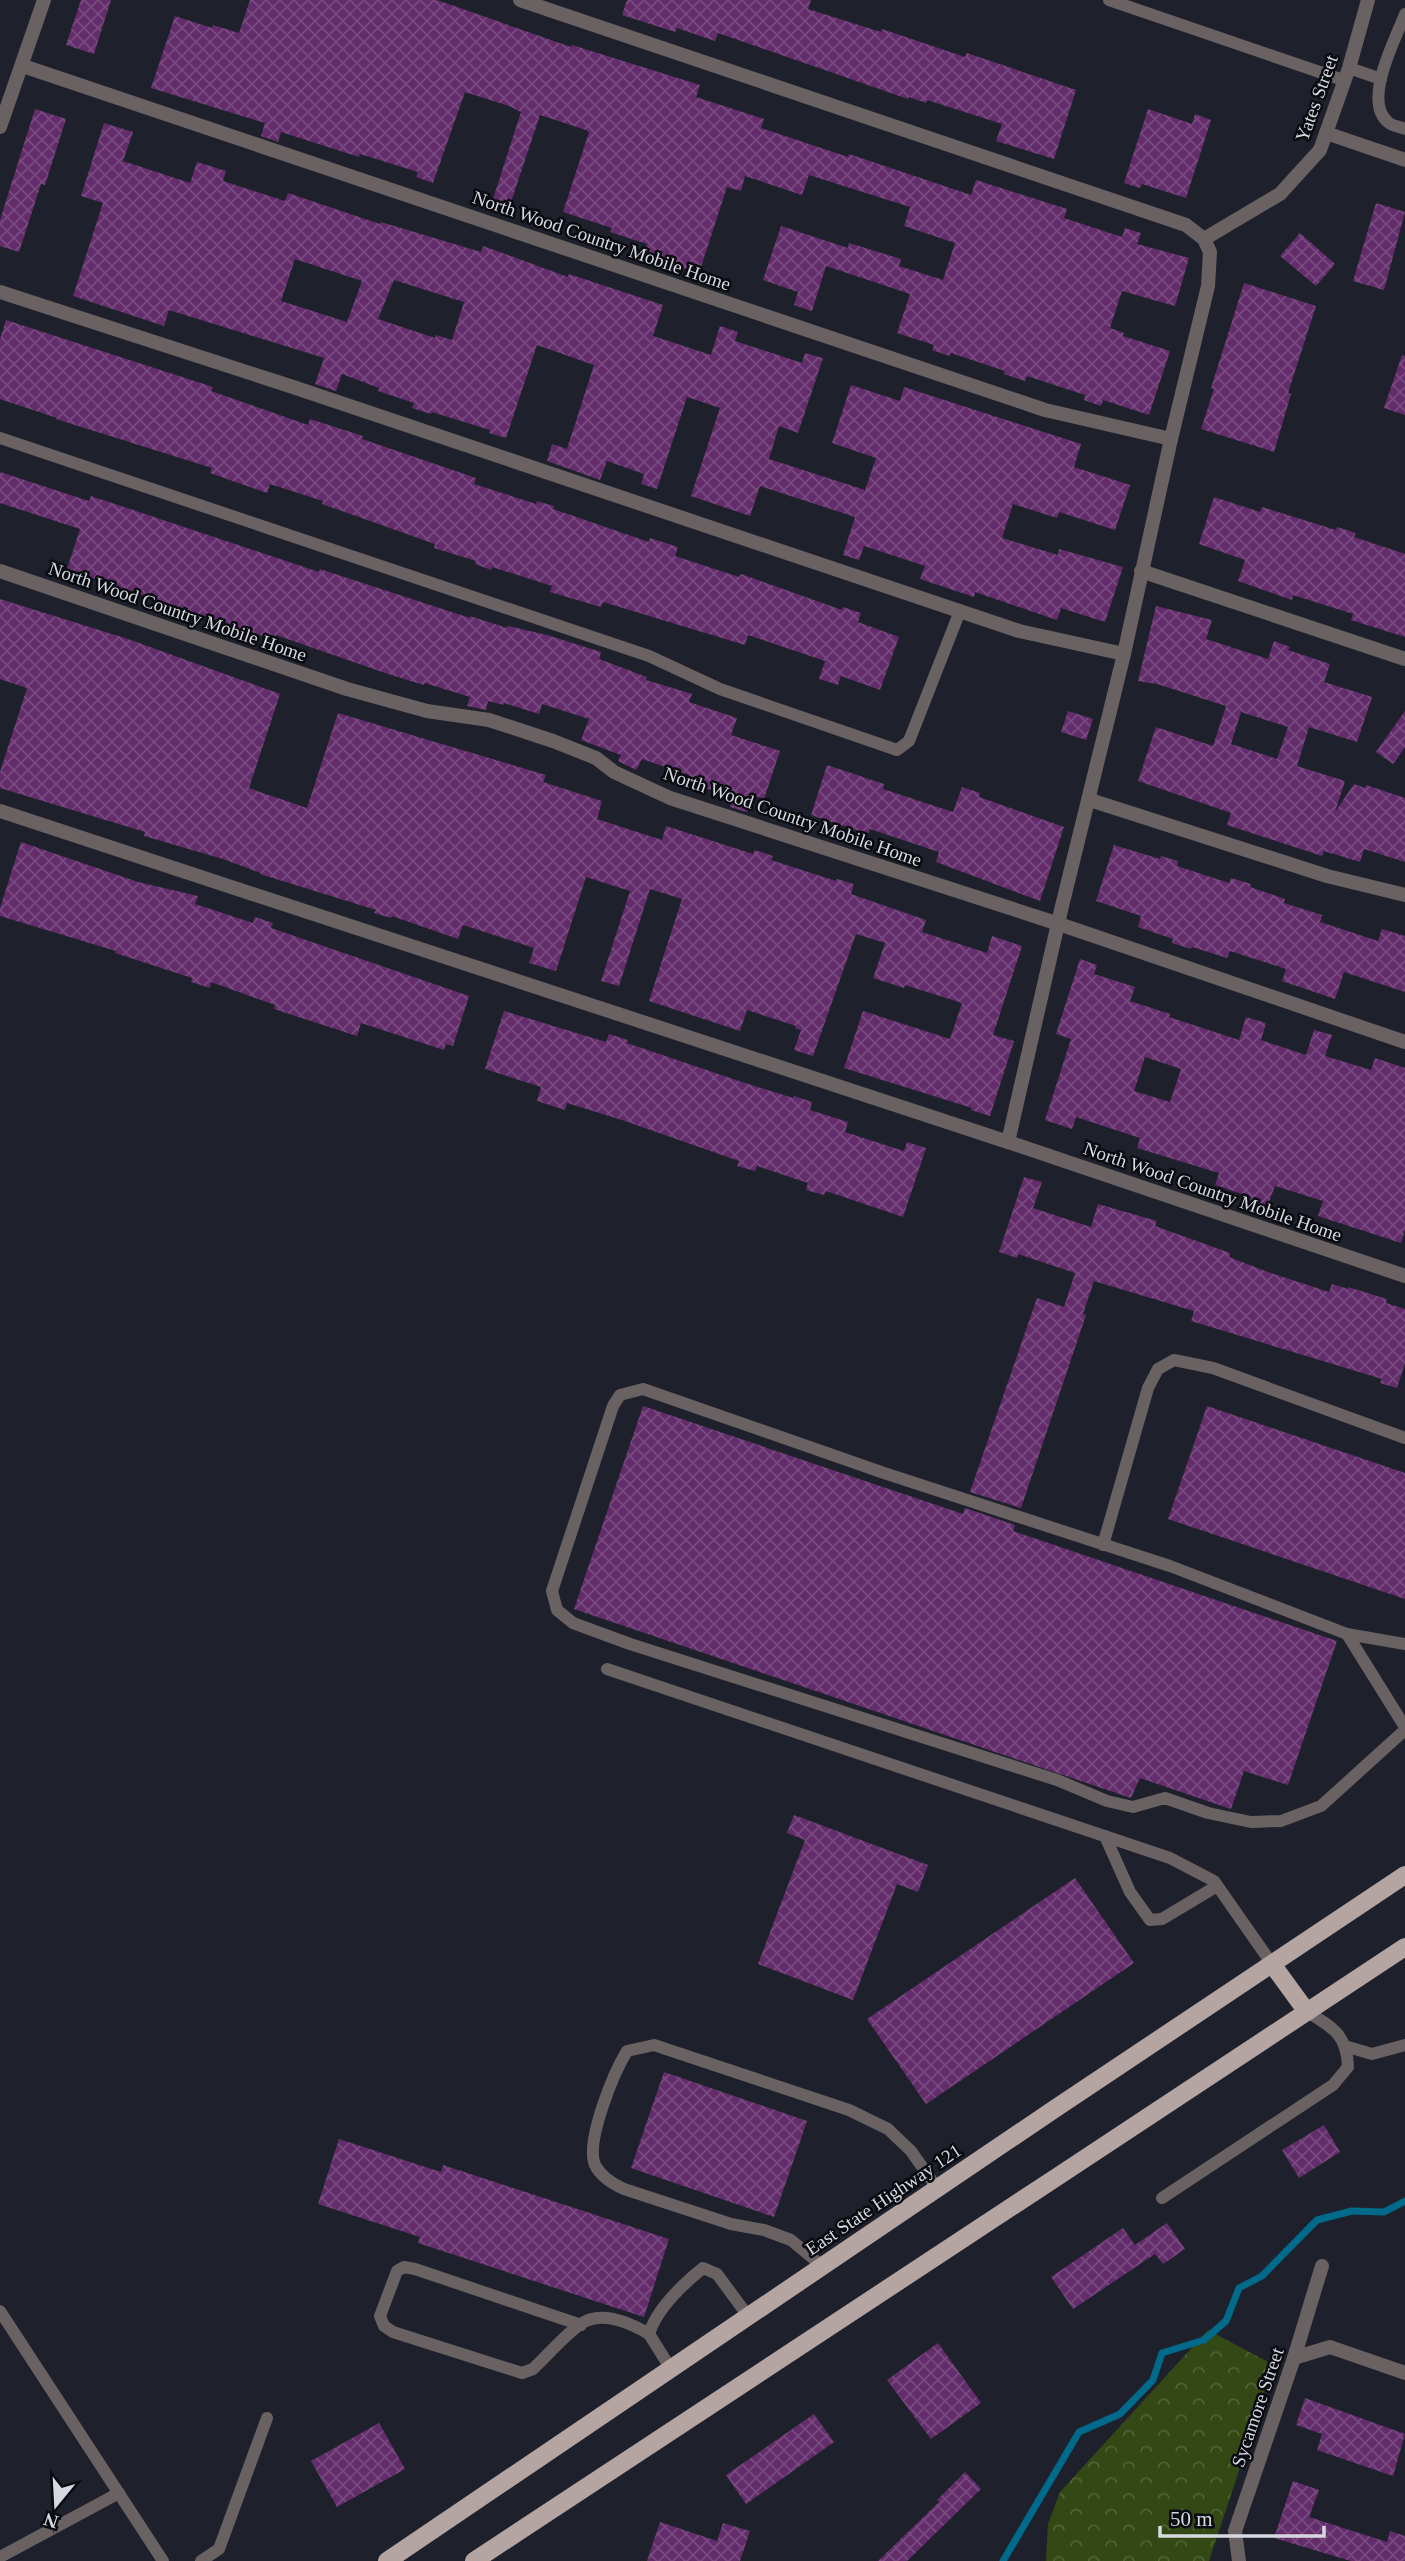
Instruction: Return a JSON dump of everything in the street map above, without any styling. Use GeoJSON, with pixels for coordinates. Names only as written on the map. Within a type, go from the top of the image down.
{"type":"FeatureCollection","features":[{"type":"Feature","properties":{"kind":"main road","name":"East State Highway 121"},"geometry":{"type":"LineString","coordinates":[[387,2561],[1405,1875]]}},
{"type":"Feature","properties":{"kind":"main road"},"geometry":{"type":"LineString","coordinates":[[474,2561],[1405,1947]]}},
{"type":"Feature","properties":{"kind":"main road"},"geometry":{"type":"LineString","coordinates":[[1272,1964],[1307,2012]]}},
{"type":"Feature","properties":{"kind":"street"},"geometry":{"type":"LineString","coordinates":[[0,127],[44,0]]}},
{"type":"Feature","properties":{"kind":"street"},"geometry":{"type":"LineString","coordinates":[[520,0],[1186,225],[1204,239],[1210,252],[1208,286],[1008,1142]]}},
{"type":"Feature","properties":{"kind":"street","name":"Yates Street"},"geometry":{"type":"LineString","coordinates":[[1204,239],[1280,194],[1320,150],[1368,0]]}},
{"type":"Feature","properties":{"kind":"street","name":"North Wood Country Mobile Home"},"geometry":{"type":"LineString","coordinates":[[23,66],[1045,410],[1171,439]]}},
{"type":"Feature","properties":{"kind":"street"},"geometry":{"type":"LineString","coordinates":[[1326,132],[1405,160]]}},
{"type":"Feature","properties":{"kind":"street"},"geometry":{"type":"LineString","coordinates":[[0,292],[293,387],[1019,631],[1124,654]]}},
{"type":"Feature","properties":{"kind":"street","name":"North Wood Country Mobile Home"},"geometry":{"type":"LineString","coordinates":[[0,571],[347,689],[427,711],[489,720],[553,741],[596,758],[614,772],[670,798],[1059,924],[1405,1042]]}},
{"type":"Feature","properties":{"kind":"street"},"geometry":{"type":"LineString","coordinates":[[1142,571],[1405,659]]}},
{"type":"Feature","properties":{"kind":"street"},"geometry":{"type":"LineString","coordinates":[[1090,800],[1326,876],[1405,895]]}},
{"type":"Feature","properties":{"kind":"street","name":"North Wood Country Mobile Home"},"geometry":{"type":"LineString","coordinates":[[0,811],[1008,1142],[1405,1276]]}},
{"type":"Feature","properties":{"kind":"street","name":"Sycamore Street"},"geometry":{"type":"LineString","coordinates":[[1239,2561],[1235,2530],[1294,2358],[1322,2266]]}},
{"type":"Feature","properties":{"kind":"street"},"geometry":{"type":"LineString","coordinates":[[1294,2358],[1330,2347],[1405,2373]]}},
{"type":"Feature","properties":{"kind":"lane"},"geometry":{"type":"LineString","coordinates":[[1110,0],[1346,74],[1381,79]]}},
{"type":"Feature","properties":{"kind":"lane"},"geometry":{"type":"LineString","coordinates":[[1405,14],[1377,89],[1379,109],[1389,123],[1405,129]]}},
{"type":"Feature","properties":{"kind":"lane"},"geometry":{"type":"LineString","coordinates":[[0,438],[637,652],[720,690],[897,750],[909,741],[960,611]]}},
{"type":"Feature","properties":{"kind":"lane"},"geometry":{"type":"LineString","coordinates":[[1103,1545],[1148,1388],[1158,1369],[1174,1360],[1213,1368],[1405,1437]]}},
{"type":"Feature","properties":{"kind":"lane"},"geometry":{"type":"LineString","coordinates":[[1347,1634],[1405,1728],[1321,1806],[1282,1821],[1251,1822],[1208,1813],[1165,1798],[1133,1807],[1107,1801],[1056,1780],[573,1623],[557,1610],[552,1591],[613,1406],[620,1395],[643,1389],[884,1473],[1170,1566],[1347,1634],[1405,1644]]}},
{"type":"Feature","properties":{"kind":"lane"},"geometry":{"type":"LineString","coordinates":[[607,1669],[1170,1858],[1214,1881],[1272,1964]]}},
{"type":"Feature","properties":{"kind":"lane"},"geometry":{"type":"LineString","coordinates":[[1105,1836],[1130,1892],[1150,1920],[1161,1919],[1217,1886]]}},
{"type":"Feature","properties":{"kind":"lane"},"geometry":{"type":"LineString","coordinates":[[1307,2012],[1329,2024],[1348,2048],[1372,2054],[1405,2045]]}},
{"type":"Feature","properties":{"kind":"lane"},"geometry":{"type":"LineString","coordinates":[[822,2266],[791,2240],[764,2230],[731,2224],[624,2189],[609,2181],[595,2165],[592,2144],[617,2068],[627,2052],[654,2045],[849,2110],[888,2129],[911,2151],[937,2188]]}},
{"type":"Feature","properties":{"kind":"lane"},"geometry":{"type":"LineString","coordinates":[[1162,2198],[1333,2085],[1348,2067],[1348,2048]]}},
{"type":"Feature","properties":{"kind":"lane"},"geometry":{"type":"LineString","coordinates":[[581,2325],[404,2267],[397,2271],[380,2316],[384,2326],[393,2332],[522,2373],[533,2369],[586,2321],[604,2318],[633,2324],[649,2334],[671,2369]]}},
{"type":"Feature","properties":{"kind":"lane"},"geometry":{"type":"LineString","coordinates":[[649,2334],[653,2320],[686,2281],[703,2268],[718,2274],[748,2316]]}},
{"type":"Feature","properties":{"kind":"lane"},"geometry":{"type":"LineString","coordinates":[[0,2311],[163,2561]]}},
{"type":"Feature","properties":{"kind":"lane"},"geometry":{"type":"LineString","coordinates":[[201,2561],[219,2549],[267,2418]]}},
{"type":"Feature","properties":{"kind":"lane"},"geometry":{"type":"LineString","coordinates":[[0,2557],[119,2493]]}},
{"type":"Feature","properties":{"kind":"green space"},"geometry":{"type":"Polygon","coordinates":[[[1208,2330],[1274,2365],[1209,2561],[1046,2561],[1048,2524],[1060,2492],[1208,2330]]]}},
{"type":"Feature","properties":{"kind":"building"},"geometry":{"type":"Polygon","coordinates":[[[81,0],[111,0],[94,54],[66,45],[81,0]]]}},
{"type":"Feature","properties":{"kind":"building"},"geometry":{"type":"Polygon","coordinates":[[[250,0],[437,0],[571,47],[572,45],[700,85],[696,97],[764,119],[761,128],[848,157],[849,154],[971,195],[976,180],[1067,209],[1064,218],[1122,237],[1125,228],[1141,233],[1137,244],[1189,258],[1175,306],[1122,291],[1110,328],[1124,333],[1123,336],[1170,351],[1149,415],[1103,400],[1101,406],[1084,400],[1085,395],[1027,376],[1025,381],[1004,374],[1005,371],[951,353],[950,356],[932,350],[934,345],[897,333],[910,294],[826,266],[812,311],[794,305],[798,292],[763,280],[781,226],[848,248],[849,243],[901,259],[899,266],[943,280],[955,243],[904,226],[910,207],[809,175],[802,195],[745,176],[741,191],[727,187],[699,273],[643,255],[647,244],[610,232],[612,228],[563,212],[589,132],[586,130],[540,115],[509,208],[492,202],[521,112],[509,106],[465,92],[433,183],[416,177],[418,172],[360,154],[359,157],[281,132],[278,142],[261,136],[265,123],[151,88],[175,16],[239,33],[250,0]]]}},
{"type":"Feature","properties":{"kind":"building"},"geometry":{"type":"Polygon","coordinates":[[[627,0],[811,0],[808,9],[881,32],[882,29],[965,57],[967,53],[1076,90],[1054,159],[996,141],[1002,124],[927,100],[926,103],[909,97],[908,99],[718,33],[715,41],[677,28],[675,32],[622,15],[627,0]]]}},
{"type":"Feature","properties":{"kind":"building"},"geometry":{"type":"Polygon","coordinates":[[[35,109],[66,119],[45,185],[41,184],[19,252],[0,246],[0,220],[35,109]]]}},
{"type":"Feature","properties":{"kind":"building"},"geometry":{"type":"Polygon","coordinates":[[[1148,109],[1192,124],[1195,114],[1211,120],[1186,198],[1142,184],[1140,188],[1124,183],[1148,109]]]}},
{"type":"Feature","properties":{"kind":"building"},"geometry":{"type":"Polygon","coordinates":[[[104,123],[133,132],[123,161],[190,183],[197,162],[226,171],[223,181],[285,201],[288,193],[380,224],[381,222],[481,252],[483,246],[568,277],[569,274],[663,305],[653,336],[711,355],[720,326],[738,332],[735,341],[802,363],[805,353],[823,358],[798,433],[779,426],[769,459],[865,490],[876,458],[832,443],[851,385],[900,401],[904,387],[1081,444],[1074,467],[1130,485],[1115,530],[1059,512],[1057,518],[1013,504],[1002,538],[1058,555],[1059,549],[1123,567],[1105,622],[1061,608],[1057,620],[975,592],[974,597],[920,579],[925,566],[864,546],[859,560],[843,555],[855,517],[760,486],[750,516],[691,496],[720,408],[687,397],[657,489],[641,484],[644,474],[607,461],[600,480],[547,461],[552,444],[567,449],[594,365],[537,345],[506,438],[489,433],[490,430],[412,408],[414,403],[378,391],[379,388],[342,374],[336,391],[315,384],[324,358],[169,310],[164,326],[73,296],[103,203],[81,196],[104,123]],[[295,259],[281,301],[347,322],[362,281],[295,259]],[[394,280],[378,319],[435,338],[436,335],[452,340],[464,302],[394,280]]]}},
{"type":"Feature","properties":{"kind":"building"},"geometry":{"type":"Polygon","coordinates":[[[1376,203],[1405,212],[1384,290],[1353,281],[1376,203]]]}},
{"type":"Feature","properties":{"kind":"building"},"geometry":{"type":"Polygon","coordinates":[[[1300,233],[1335,264],[1316,286],[1280,256],[1300,233]]]}},
{"type":"Feature","properties":{"kind":"building"},"geometry":{"type":"Polygon","coordinates":[[[1244,283],[1316,306],[1288,393],[1291,394],[1274,452],[1201,429],[1244,283]]]}},
{"type":"Feature","properties":{"kind":"building"},"geometry":{"type":"Polygon","coordinates":[[[6,320],[213,387],[211,391],[308,425],[310,419],[363,436],[362,439],[476,478],[474,484],[536,504],[537,501],[554,506],[553,509],[649,542],[650,538],[678,547],[675,556],[739,577],[741,574],[842,610],[843,607],[861,613],[858,622],[899,637],[880,690],[841,676],[838,685],[819,679],[825,661],[748,635],[745,645],[603,602],[601,607],[550,592],[552,586],[492,567],[491,570],[475,564],[476,561],[434,548],[435,544],[322,504],[323,501],[270,484],[267,493],[210,473],[212,468],[0,399],[0,339],[6,320]]]}},
{"type":"Feature","properties":{"kind":"building"},"geometry":{"type":"Polygon","coordinates":[[[1402,355],[1405,356],[1405,415],[1384,408],[1402,355]]]}},
{"type":"Feature","properties":{"kind":"building"},"geometry":{"type":"Polygon","coordinates":[[[0,472],[89,501],[91,496],[319,572],[320,569],[470,618],[547,635],[601,652],[599,659],[647,677],[646,680],[692,694],[689,702],[737,718],[731,735],[780,751],[764,799],[752,795],[747,812],[730,807],[733,797],[686,782],[689,775],[642,759],[636,770],[618,761],[621,755],[581,740],[589,719],[542,704],[539,714],[488,701],[486,710],[467,706],[470,697],[388,674],[276,635],[274,640],[67,569],[80,529],[0,503],[0,472]]]}},
{"type":"Feature","properties":{"kind":"building"},"geometry":{"type":"Polygon","coordinates":[[[1214,497],[1260,512],[1262,507],[1336,530],[1337,527],[1356,533],[1354,537],[1405,554],[1405,637],[1351,620],[1353,614],[1293,595],[1292,600],[1238,581],[1245,560],[1199,544],[1214,497]]]}},
{"type":"Feature","properties":{"kind":"building"},"geometry":{"type":"Polygon","coordinates":[[[0,599],[128,639],[280,694],[249,788],[307,808],[338,713],[546,775],[543,782],[602,801],[597,819],[662,840],[666,826],[753,854],[755,850],[773,856],[771,860],[836,881],[837,879],[854,884],[851,894],[926,920],[922,932],[987,953],[992,936],[1022,946],[993,1035],[1014,1041],[990,1116],[844,1068],[863,1011],[950,1039],[962,1003],[873,978],[885,943],[856,934],[813,1056],[794,1050],[801,1030],[795,1028],[796,1026],[747,1010],[740,1031],[649,1001],[682,899],[650,889],[619,986],[601,981],[630,891],[586,877],[556,971],[529,963],[534,948],[463,925],[458,939],[392,916],[391,918],[374,913],[376,910],[260,874],[223,859],[144,836],[145,832],[0,788],[0,772],[27,688],[0,679],[0,599]]]}},
{"type":"Feature","properties":{"kind":"building"},"geometry":{"type":"Polygon","coordinates":[[[1156,606],[1212,620],[1206,639],[1268,659],[1274,641],[1290,647],[1288,650],[1330,664],[1324,682],[1372,697],[1357,742],[1309,727],[1297,766],[1345,781],[1335,812],[1354,784],[1365,788],[1366,785],[1405,798],[1405,862],[1364,849],[1360,862],[1324,851],[1322,856],[1227,825],[1231,813],[1138,781],[1156,727],[1213,746],[1226,706],[1157,684],[1138,681],[1156,606]],[[1241,712],[1231,744],[1277,759],[1288,727],[1241,712]]]}},
{"type":"Feature","properties":{"kind":"building"},"geometry":{"type":"Polygon","coordinates":[[[1068,711],[1093,719],[1086,740],[1061,732],[1068,711]]]}},
{"type":"Feature","properties":{"kind":"building"},"geometry":{"type":"Polygon","coordinates":[[[1405,711],[1405,747],[1393,764],[1376,752],[1405,711]]]}},
{"type":"Feature","properties":{"kind":"building"},"geometry":{"type":"Polygon","coordinates":[[[827,765],[884,784],[883,789],[953,812],[962,787],[980,793],[979,797],[1064,827],[1040,901],[936,862],[939,852],[870,829],[868,834],[811,815],[827,765]]]}},
{"type":"Feature","properties":{"kind":"building"},"geometry":{"type":"Polygon","coordinates":[[[21,842],[138,882],[198,896],[195,904],[253,923],[255,917],[273,923],[271,928],[469,996],[453,1046],[446,1044],[444,1050],[361,1023],[357,1036],[274,1009],[275,1005],[211,982],[210,988],[191,982],[192,978],[115,953],[116,951],[0,916],[0,908],[21,842]]]}},
{"type":"Feature","properties":{"kind":"building"},"geometry":{"type":"Polygon","coordinates":[[[1114,845],[1160,859],[1161,856],[1178,861],[1177,866],[1229,883],[1231,878],[1251,884],[1250,887],[1285,899],[1284,903],[1322,915],[1320,922],[1378,941],[1382,929],[1405,936],[1405,992],[1344,972],[1335,999],[1282,981],[1286,969],[1230,951],[1227,958],[1192,947],[1191,949],[1172,943],[1173,939],[1138,927],[1141,916],[1096,901],[1114,845]]]}},
{"type":"Feature","properties":{"kind":"building"},"geometry":{"type":"Polygon","coordinates":[[[1080,959],[1097,965],[1094,974],[1135,987],[1130,1001],[1170,1014],[1169,1017],[1239,1040],[1246,1017],[1266,1023],[1261,1040],[1306,1055],[1314,1030],[1332,1035],[1325,1056],[1371,1070],[1375,1058],[1405,1068],[1405,1230],[1401,1243],[1318,1216],[1323,1201],[1275,1186],[1267,1207],[1250,1201],[1251,1197],[1215,1185],[1219,1173],[1137,1148],[1140,1138],[1076,1117],[1072,1129],[1045,1120],[1071,1039],[1056,1034],[1080,959]],[[1145,1057],[1134,1091],[1170,1102],[1181,1069],[1145,1057]]]}},
{"type":"Feature","properties":{"kind":"building"},"geometry":{"type":"Polygon","coordinates":[[[504,1011],[606,1042],[609,1034],[628,1040],[627,1043],[742,1082],[812,1102],[810,1110],[848,1122],[845,1132],[904,1151],[907,1142],[926,1148],[903,1217],[826,1191],[824,1195],[806,1190],[808,1183],[757,1166],[755,1171],[737,1166],[739,1161],[622,1120],[567,1103],[565,1110],[537,1101],[541,1087],[485,1069],[504,1011]]]}},
{"type":"Feature","properties":{"kind":"building"},"geometry":{"type":"Polygon","coordinates":[[[1024,1177],[1042,1182],[1033,1208],[1091,1227],[1098,1204],[1157,1221],[1155,1226],[1230,1253],[1229,1257],[1268,1272],[1329,1292],[1332,1284],[1348,1287],[1387,1299],[1386,1303],[1405,1309],[1405,1363],[1397,1388],[1380,1383],[1382,1379],[1191,1321],[1194,1311],[1094,1281],[1083,1314],[1086,1315],[1021,1508],[970,1492],[1037,1298],[1064,1307],[1075,1273],[1018,1254],[1017,1258],[999,1252],[1024,1177]]]}},
{"type":"Feature","properties":{"kind":"building"},"geometry":{"type":"Polygon","coordinates":[[[643,1406],[963,1514],[965,1508],[1015,1525],[1013,1531],[1337,1641],[1288,1785],[1244,1771],[1231,1809],[1140,1778],[1131,1798],[574,1609],[643,1406]]]}},
{"type":"Feature","properties":{"kind":"building"},"geometry":{"type":"Polygon","coordinates":[[[1207,1406],[1405,1473],[1405,1599],[1168,1519],[1207,1406]]]}},
{"type":"Feature","properties":{"kind":"building"},"geometry":{"type":"Polygon","coordinates":[[[794,1815],[928,1865],[918,1892],[897,1884],[853,2000],[758,1964],[805,1840],[787,1833],[794,1815]]]}},
{"type":"Feature","properties":{"kind":"building"},"geometry":{"type":"Polygon","coordinates":[[[1075,1878],[1134,1963],[926,2104],[867,2019],[1075,1878]]]}},
{"type":"Feature","properties":{"kind":"building"},"geometry":{"type":"Polygon","coordinates":[[[664,2072],[807,2121],[774,2217],[631,2168],[664,2072]]]}},
{"type":"Feature","properties":{"kind":"building"},"geometry":{"type":"Polygon","coordinates":[[[1324,2125],[1340,2152],[1299,2178],[1282,2150],[1324,2125]]]}},
{"type":"Feature","properties":{"kind":"building"},"geometry":{"type":"Polygon","coordinates":[[[339,2139],[441,2172],[443,2165],[669,2239],[644,2317],[418,2243],[420,2237],[318,2204],[339,2139]]]}},
{"type":"Feature","properties":{"kind":"building"},"geometry":{"type":"Polygon","coordinates":[[[1167,2223],[1185,2249],[1163,2264],[1155,2254],[1073,2309],[1051,2277],[1123,2228],[1135,2245],[1167,2223]]]}},
{"type":"Feature","properties":{"kind":"building"},"geometry":{"type":"Polygon","coordinates":[[[938,2343],[981,2403],[931,2439],[887,2380],[938,2343]]]}},
{"type":"Feature","properties":{"kind":"building"},"geometry":{"type":"Polygon","coordinates":[[[1305,2398],[1405,2434],[1393,2476],[1317,2450],[1322,2434],[1296,2425],[1305,2398]]]}},
{"type":"Feature","properties":{"kind":"building"},"geometry":{"type":"Polygon","coordinates":[[[814,2414],[834,2442],[746,2504],[726,2475],[814,2414]]]}},
{"type":"Feature","properties":{"kind":"building"},"geometry":{"type":"Polygon","coordinates":[[[379,2423],[405,2469],[337,2507],[311,2461],[379,2423]]]}},
{"type":"Feature","properties":{"kind":"building"},"geometry":{"type":"Polygon","coordinates":[[[965,2472],[981,2489],[907,2561],[878,2561],[939,2502],[937,2500],[965,2472]]]}},
{"type":"Feature","properties":{"kind":"building"},"geometry":{"type":"Polygon","coordinates":[[[1293,2481],[1319,2490],[1309,2517],[1387,2542],[1390,2531],[1405,2536],[1405,2561],[1351,2561],[1274,2538],[1293,2481]]]}},
{"type":"Feature","properties":{"kind":"building"},"geometry":{"type":"Polygon","coordinates":[[[660,2522],[717,2541],[723,2523],[750,2531],[740,2561],[647,2561],[660,2522]]]}},
{"type":"Feature","properties":{"kind":"waterway"},"geometry":{"type":"LineString","coordinates":[[1003,2561],[1079,2432],[1120,2414],[1153,2380],[1162,2353],[1204,2340],[1226,2321],[1239,2288],[1262,2276],[1317,2220],[1352,2211],[1384,2212],[1405,2201]]}}]}
